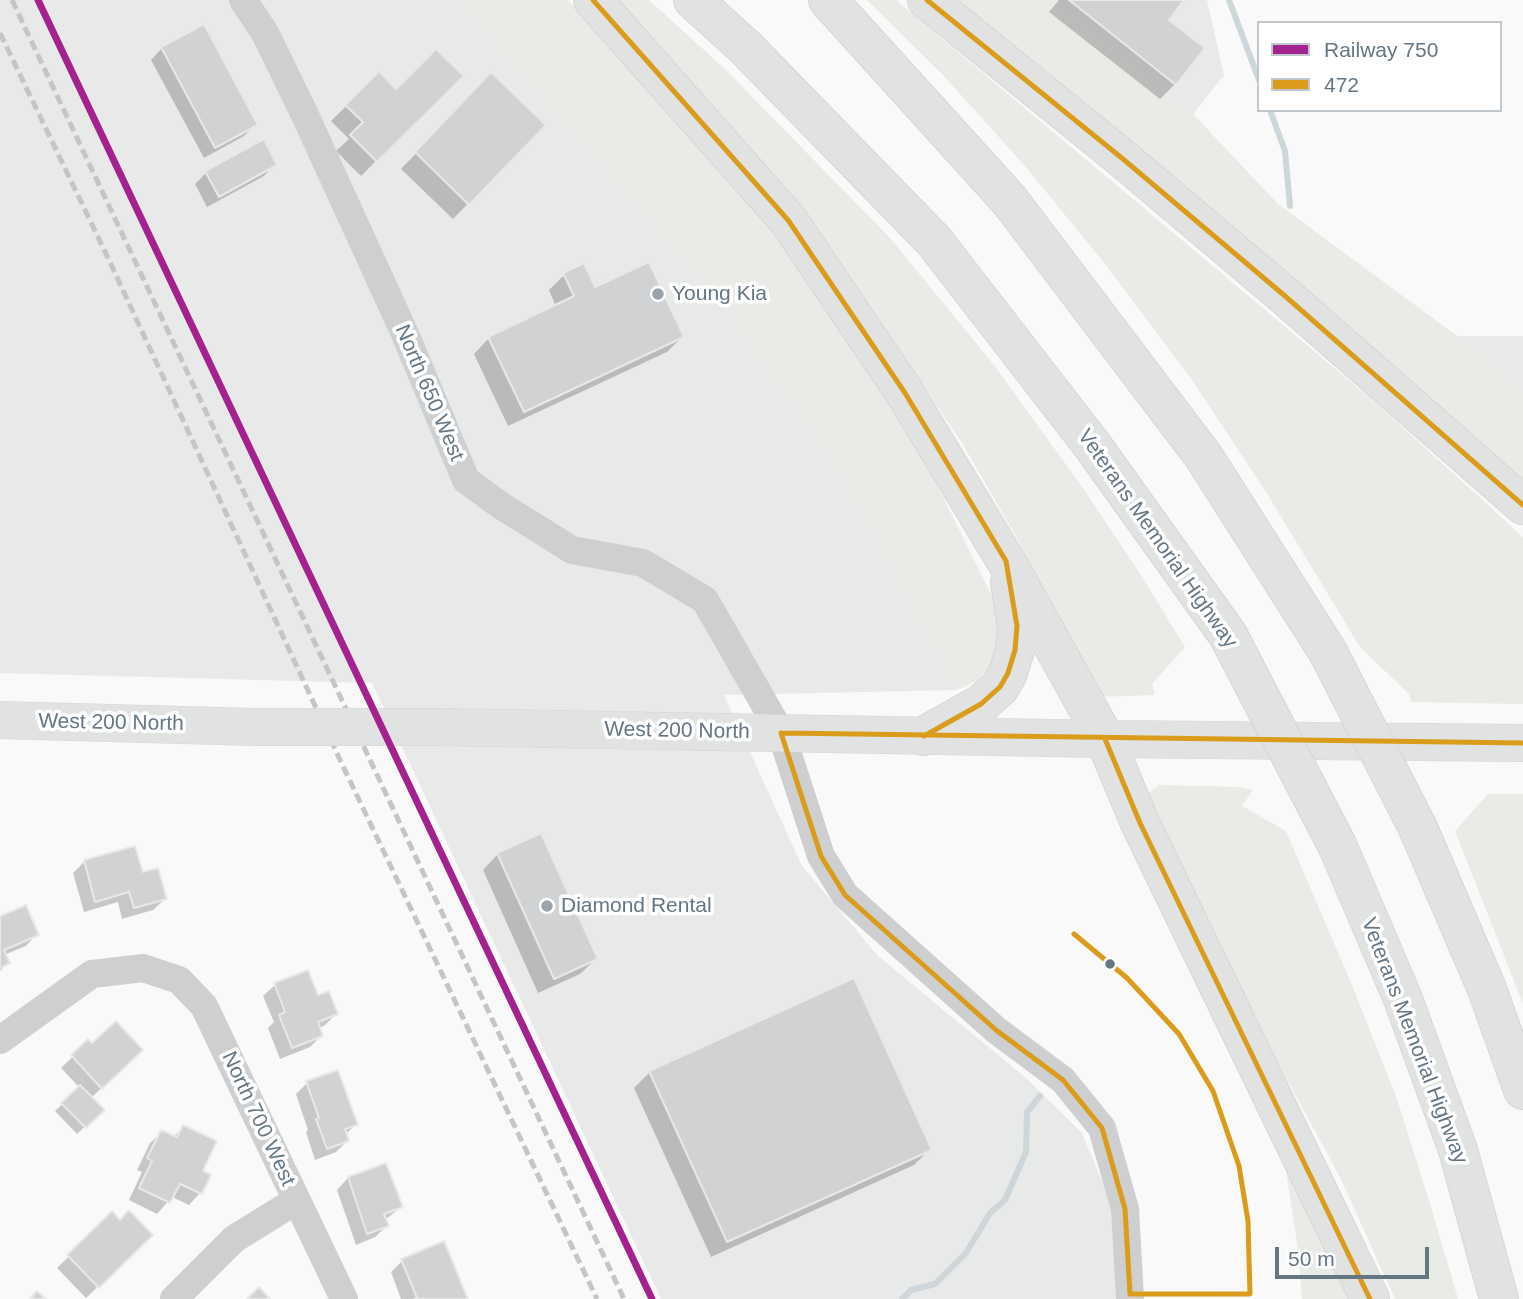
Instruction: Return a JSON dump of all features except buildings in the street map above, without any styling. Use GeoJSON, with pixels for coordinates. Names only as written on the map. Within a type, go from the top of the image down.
{"type":"FeatureCollection","features":[{"type":"Feature","properties":{"kind":"highway"},"geometry":{"type":"LineString","coordinates":[[593,0],[788,220],[905,393],[1006,561],[1105,739],[1140,823],[1370,1299]]}},
{"type":"Feature","properties":{"kind":"highway","name":"Veterans Memorial Highway"},"geometry":{"type":"LineString","coordinates":[[693,0],[745,47],[934,241],[1092,445],[1228,635],[1338,847],[1403,999],[1458,1150],[1499,1299]]}},
{"type":"Feature","properties":{"kind":"highway"},"geometry":{"type":"LineString","coordinates":[[828,0],[1010,201],[1204,457],[1328,652],[1418,828],[1488,989],[1523,1090]]}},
{"type":"Feature","properties":{"kind":"highway"},"geometry":{"type":"LineString","coordinates":[[927,0],[1133,167],[1285,296],[1523,506]]}},
{"type":"Feature","properties":{"kind":"highway"},"geometry":{"type":"LineString","coordinates":[[923,736],[981,704],[1000,687],[1008,673],[1015,650],[1017,626],[1006,561]]}},
{"type":"Feature","properties":{"kind":"main road","name":"West 200 North"},"geometry":{"type":"LineString","coordinates":[[0,720],[256,727],[440,727],[1105,739],[1523,743]]}},
{"type":"Feature","properties":{"kind":"street","name":"North 650 West"},"geometry":{"type":"LineString","coordinates":[[243,0],[265,33],[304,113],[405,334],[466,480],[500,505],[572,550],[643,563],[705,600],[781,733],[821,856],[845,895],[996,1030],[1063,1080],[1102,1128],[1125,1209],[1130,1299]]}},
{"type":"Feature","properties":{"kind":"street","name":"North 700 West"},"geometry":{"type":"LineString","coordinates":[[0,1040],[92,974],[143,968],[179,980],[204,1006],[344,1299]]}},
{"type":"Feature","properties":{"kind":"street"},"geometry":{"type":"LineString","coordinates":[[174,1299],[234,1239],[297,1200]]}},
{"type":"Feature","properties":{"kind":"shaded area"},"geometry":{"type":"Polygon","coordinates":[[[0,0],[457,0],[717,297],[843,478],[957,690],[724,695],[802,866],[878,956],[1026,1078],[1082,1133],[1113,1208],[1119,1299],[661,1299],[372,683],[0,673],[0,0]]]}},
{"type":"Feature","properties":{"kind":"shaded area"},"geometry":{"type":"Polygon","coordinates":[[[457,0],[568,0],[783,244],[904,418],[994,600],[1005,632],[989,668],[976,681],[957,690],[843,478],[717,297],[457,0]]]}},
{"type":"Feature","properties":{"kind":"shaded area"},"geometry":{"type":"Polygon","coordinates":[[[612,0],[649,0],[727,71],[891,239],[994,365],[1083,488],[1185,647],[1152,684],[1155,695],[1097,697],[1018,540],[962,443],[871,307],[819,239],[612,0]]]}},
{"type":"Feature","properties":{"kind":"shaded area"},"geometry":{"type":"Polygon","coordinates":[[[867,0],[896,0],[1377,404],[1523,537],[1523,704],[1411,702],[1409,694],[1360,647],[1266,492],[1194,383],[1106,265],[1025,166],[942,74],[867,0]]]}},
{"type":"Feature","properties":{"kind":"shaded area"},"geometry":{"type":"Polygon","coordinates":[[[956,0],[1054,0],[1193,114],[1278,204],[1457,336],[1523,390],[1523,478],[956,0]]]}},
{"type":"Feature","properties":{"kind":"shaded area"},"geometry":{"type":"Polygon","coordinates":[[[1054,0],[1207,0],[1224,75],[1193,114],[1054,0]]]}},
{"type":"Feature","properties":{"kind":"shaded area"},"geometry":{"type":"Polygon","coordinates":[[[1457,336],[1523,336],[1523,390],[1457,336]]]}},
{"type":"Feature","properties":{"kind":"shaded area"},"geometry":{"type":"Polygon","coordinates":[[[1159,785],[1240,787],[1253,790],[1242,806],[1286,831],[1397,1099],[1458,1299],[1395,1299],[1339,1175],[1231,977],[1147,794],[1159,785]]]}},
{"type":"Feature","properties":{"kind":"shaded area"},"geometry":{"type":"Polygon","coordinates":[[[1488,794],[1523,794],[1523,1004],[1455,831],[1488,794]]]}},
{"type":"Feature","properties":{"kind":"shaded area"},"geometry":{"type":"Polygon","coordinates":[[[1285,1165],[1349,1299],[1302,1299],[1298,1248],[1285,1165]]]}},
{"type":"Feature","properties":{"kind":"waterway"},"geometry":{"type":"LineString","coordinates":[[1229,0],[1257,75]]}},
{"type":"Feature","properties":{"kind":"waterway"},"geometry":{"type":"LineString","coordinates":[[1271,112],[1285,151],[1290,206]]}},
{"type":"Feature","properties":{"kind":"waterway"},"geometry":{"type":"LineString","coordinates":[[902,1299],[911,1290],[935,1284],[966,1253],[990,1213],[1005,1200],[1026,1152],[1027,1112],[1040,1096]]}},
{"type":"Feature","properties":{"kind":"railway"},"geometry":{"type":"LineString","coordinates":[[12,0],[624,1299]]}},
{"type":"Feature","properties":{"kind":"railway"},"geometry":{"type":"LineString","coordinates":[[0,33],[109,260],[341,762],[597,1299]]}},
{"type":"Feature","properties":{"kind":"rail line","name":"750"},"geometry":{"type":"LineString","coordinates":[[38,0],[652,1299]]}},
{"type":"Feature","properties":{"kind":"transit line","name":"472"},"geometry":{"type":"LineString","coordinates":[[593,0],[788,220],[905,393],[1006,561],[1017,626],[1015,650],[1008,673],[1000,687],[981,704],[924,736]]}},
{"type":"Feature","properties":{"kind":"transit line","name":"472"},"geometry":{"type":"LineString","coordinates":[[927,0],[1123,159],[1285,296],[1523,505]]}},
{"type":"Feature","properties":{"kind":"transit line","name":"472"},"geometry":{"type":"LineString","coordinates":[[781,733],[1523,743]]}},
{"type":"Feature","properties":{"kind":"transit line","name":"472"},"geometry":{"type":"LineString","coordinates":[[781,733],[821,856],[845,895],[996,1030],[1063,1080],[1102,1128],[1125,1209],[1130,1294]]}},
{"type":"Feature","properties":{"kind":"transit line","name":"472"},"geometry":{"type":"LineString","coordinates":[[1105,739],[1140,823],[1370,1299]]}},
{"type":"Feature","properties":{"kind":"transit line","name":"472"},"geometry":{"type":"LineString","coordinates":[[1074,934],[1127,978],[1179,1034],[1213,1091],[1239,1166],[1248,1221],[1250,1294],[1130,1294]]}},
{"type":"Feature","properties":{"kind":"place","name":"Young Kia"},"geometry":{"type":"Point","coordinates":[658,294]}},
{"type":"Feature","properties":{"kind":"place","name":"Diamond Rental"},"geometry":{"type":"Point","coordinates":[547,906]}}]}
